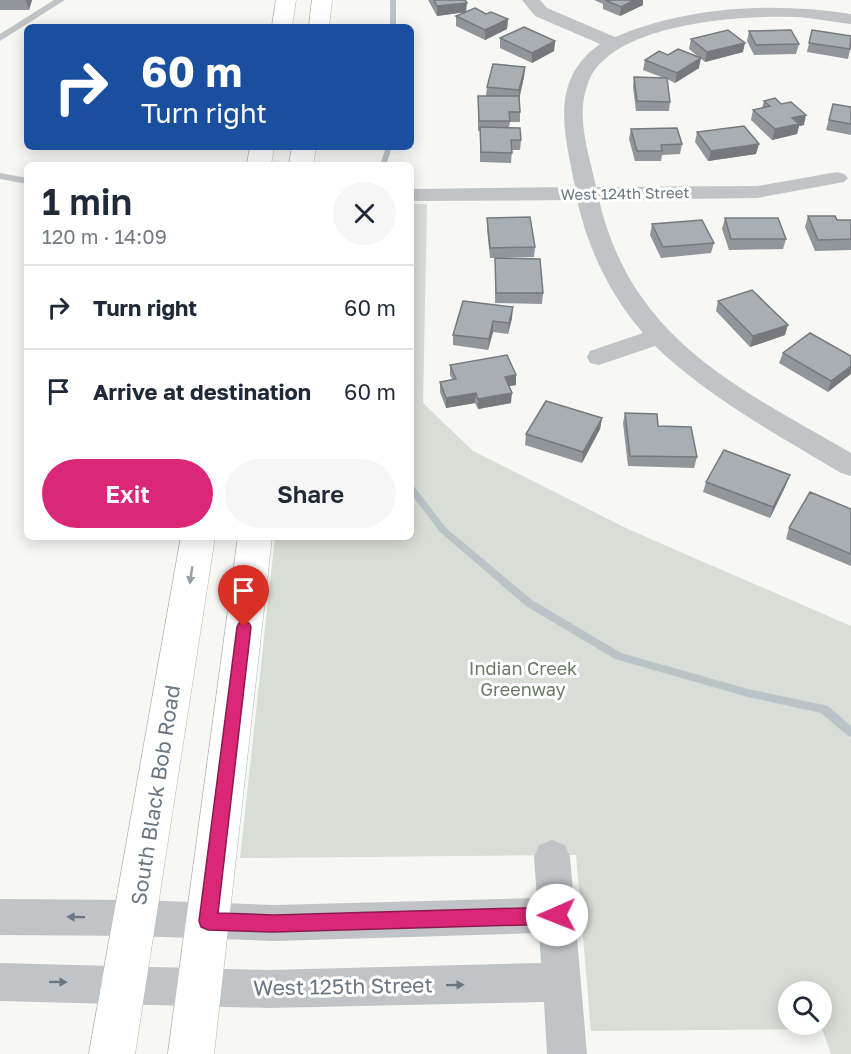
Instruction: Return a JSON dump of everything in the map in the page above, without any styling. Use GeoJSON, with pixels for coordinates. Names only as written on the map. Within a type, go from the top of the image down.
{"type":"FeatureCollection","features":[{"type":"Feature","properties":{"kind":"main road"},"geometry":{"type":"LineString","coordinates":[[282,24],[286,0]]}},
{"type":"Feature","properties":{"kind":"main road"},"geometry":{"type":"LineString","coordinates":[[319,24],[322,0]]}},
{"type":"Feature","properties":{"kind":"main road","name":"South Black Bob Road"},"geometry":{"type":"LineString","coordinates":[[112,1054],[198,540]]}},
{"type":"Feature","properties":{"kind":"main road"},"geometry":{"type":"LineString","coordinates":[[191,1054],[255,540]]}},
{"type":"Feature","properties":{"kind":"street"},"geometry":{"type":"LineString","coordinates":[[531,0],[541,12],[614,43]]}},
{"type":"Feature","properties":{"kind":"street"},"geometry":{"type":"LineString","coordinates":[[851,19],[787,6],[673,24],[614,43],[592,60],[575,92],[573,123],[595,231],[608,263],[628,299],[660,336],[706,380],[851,466]]}},
{"type":"Feature","properties":{"kind":"street","name":"West 124th Street"},"geometry":{"type":"LineString","coordinates":[[414,195],[757,192],[837,178]]}},
{"type":"Feature","properties":{"kind":"street"},"geometry":{"type":"LineString","coordinates":[[599,357],[660,336]]}},
{"type":"Feature","properties":{"kind":"street"},"geometry":{"type":"LineString","coordinates":[[552,857],[567,1054]]}},
{"type":"Feature","properties":{"kind":"street"},"geometry":{"type":"LineString","coordinates":[[0,917],[135,918],[274,923],[557,915]]}},
{"type":"Feature","properties":{"kind":"street","name":"West 125th Street"},"geometry":{"type":"LineString","coordinates":[[0,982],[269,988],[562,982]]}},
{"type":"Feature","properties":{"kind":"lane"},"geometry":{"type":"LineString","coordinates":[[0,38],[60,0]]}},
{"type":"Feature","properties":{"kind":"lane"},"geometry":{"type":"LineString","coordinates":[[0,176],[24,180]]}},
{"type":"Feature","properties":{"kind":"green space","name":"Indian Creek Greenway"},"geometry":{"type":"Polygon","coordinates":[[[414,204],[427,204],[423,403],[473,451],[630,530],[851,626],[851,1054],[831,1054],[824,1035],[832,1035],[832,981],[778,981],[778,1029],[591,1031],[576,855],[240,858],[275,540],[414,540],[414,204]]]}},
{"type":"Feature","properties":{"kind":"building"},"geometry":{"type":"Polygon","coordinates":[[[434,0],[465,0],[467,3],[437,6],[434,0]]]}},
{"type":"Feature","properties":{"kind":"building"},"geometry":{"type":"Polygon","coordinates":[[[605,0],[634,0],[621,7],[605,0]]]}},
{"type":"Feature","properties":{"kind":"building"},"geometry":{"type":"Polygon","coordinates":[[[475,8],[486,14],[491,12],[508,19],[485,30],[456,16],[475,8]]]}},
{"type":"Feature","properties":{"kind":"building"},"geometry":{"type":"Polygon","coordinates":[[[524,27],[555,41],[532,53],[500,38],[524,27]]]}},
{"type":"Feature","properties":{"kind":"building"},"geometry":{"type":"Polygon","coordinates":[[[728,30],[745,43],[707,52],[691,39],[728,30]]]}},
{"type":"Feature","properties":{"kind":"building"},"geometry":{"type":"Polygon","coordinates":[[[791,30],[799,44],[756,45],[749,31],[791,30]]]}},
{"type":"Feature","properties":{"kind":"building"},"geometry":{"type":"Polygon","coordinates":[[[812,30],[851,36],[850,49],[809,43],[812,30]]]}},
{"type":"Feature","properties":{"kind":"building"},"geometry":{"type":"Polygon","coordinates":[[[678,49],[701,58],[677,73],[645,60],[659,51],[668,55],[678,49]]]}},
{"type":"Feature","properties":{"kind":"building"},"geometry":{"type":"Polygon","coordinates":[[[493,64],[525,67],[519,90],[487,87],[493,64]]]}},
{"type":"Feature","properties":{"kind":"building"},"geometry":{"type":"Polygon","coordinates":[[[634,77],[667,78],[670,102],[637,101],[634,77]]]}},
{"type":"Feature","properties":{"kind":"building"},"geometry":{"type":"Polygon","coordinates":[[[478,96],[519,96],[520,112],[509,112],[510,121],[479,121],[478,96]]]}},
{"type":"Feature","properties":{"kind":"building"},"geometry":{"type":"Polygon","coordinates":[[[775,98],[781,104],[791,102],[806,115],[792,118],[799,124],[775,129],[753,110],[770,106],[764,101],[775,98]]]}},
{"type":"Feature","properties":{"kind":"building"},"geometry":{"type":"Polygon","coordinates":[[[833,104],[851,107],[851,124],[829,120],[833,104]]]}},
{"type":"Feature","properties":{"kind":"building"},"geometry":{"type":"Polygon","coordinates":[[[744,126],[759,144],[711,151],[697,132],[744,126]]]}},
{"type":"Feature","properties":{"kind":"building"},"geometry":{"type":"Polygon","coordinates":[[[480,127],[520,128],[521,140],[511,140],[512,153],[481,152],[480,127]]]}},
{"type":"Feature","properties":{"kind":"building"},"geometry":{"type":"Polygon","coordinates":[[[677,128],[682,144],[661,145],[662,151],[637,151],[631,129],[677,128]]]}},
{"type":"Feature","properties":{"kind":"building"},"geometry":{"type":"Polygon","coordinates":[[[808,216],[835,216],[837,220],[851,220],[851,239],[818,240],[808,216]]]}},
{"type":"Feature","properties":{"kind":"building"},"geometry":{"type":"Polygon","coordinates":[[[530,217],[535,247],[490,248],[487,218],[530,217]]]}},
{"type":"Feature","properties":{"kind":"building"},"geometry":{"type":"Polygon","coordinates":[[[725,218],[778,218],[786,239],[731,239],[725,218]]]}},
{"type":"Feature","properties":{"kind":"building"},"geometry":{"type":"Polygon","coordinates":[[[702,220],[714,243],[663,247],[652,224],[702,220]]]}},
{"type":"Feature","properties":{"kind":"building"},"geometry":{"type":"Polygon","coordinates":[[[495,258],[540,259],[543,293],[496,293],[495,258]]]}},
{"type":"Feature","properties":{"kind":"building"},"geometry":{"type":"Polygon","coordinates":[[[752,290],[788,325],[753,336],[718,301],[752,290]]]}},
{"type":"Feature","properties":{"kind":"building"},"geometry":{"type":"Polygon","coordinates":[[[463,301],[513,307],[509,323],[493,321],[489,339],[453,335],[463,301]]]}},
{"type":"Feature","properties":{"kind":"building"},"geometry":{"type":"Polygon","coordinates":[[[810,333],[851,356],[851,366],[831,381],[783,353],[810,333]]]}},
{"type":"Feature","properties":{"kind":"building"},"geometry":{"type":"Polygon","coordinates":[[[507,355],[516,375],[505,377],[512,393],[478,399],[476,393],[446,398],[440,382],[456,379],[450,365],[507,355]]]}},
{"type":"Feature","properties":{"kind":"building"},"geometry":{"type":"Polygon","coordinates":[[[546,401],[602,418],[583,452],[526,434],[546,401]]]}},
{"type":"Feature","properties":{"kind":"building"},"geometry":{"type":"Polygon","coordinates":[[[625,413],[657,414],[658,426],[691,427],[697,457],[630,456],[625,413]]]}},
{"type":"Feature","properties":{"kind":"building"},"geometry":{"type":"Polygon","coordinates":[[[724,450],[790,475],[773,507],[706,482],[724,450]]]}},
{"type":"Feature","properties":{"kind":"building"},"geometry":{"type":"Polygon","coordinates":[[[810,492],[851,509],[851,554],[789,528],[810,492]]]}},
{"type":"Feature","properties":{"kind":"waterway"},"geometry":{"type":"LineString","coordinates":[[393,0],[393,24]]}},
{"type":"Feature","properties":{"kind":"waterway"},"geometry":{"type":"LineString","coordinates":[[384,162],[388,150]]}},
{"type":"Feature","properties":{"kind":"waterway"},"geometry":{"type":"LineString","coordinates":[[414,492],[443,530],[529,603],[618,656],[748,693],[824,709],[851,732]]}},
{"type":"Feature","properties":{"kind":"route"},"geometry":{"type":"LineString","coordinates":[[244,627],[208,921],[274,923],[557,915]]}}]}
